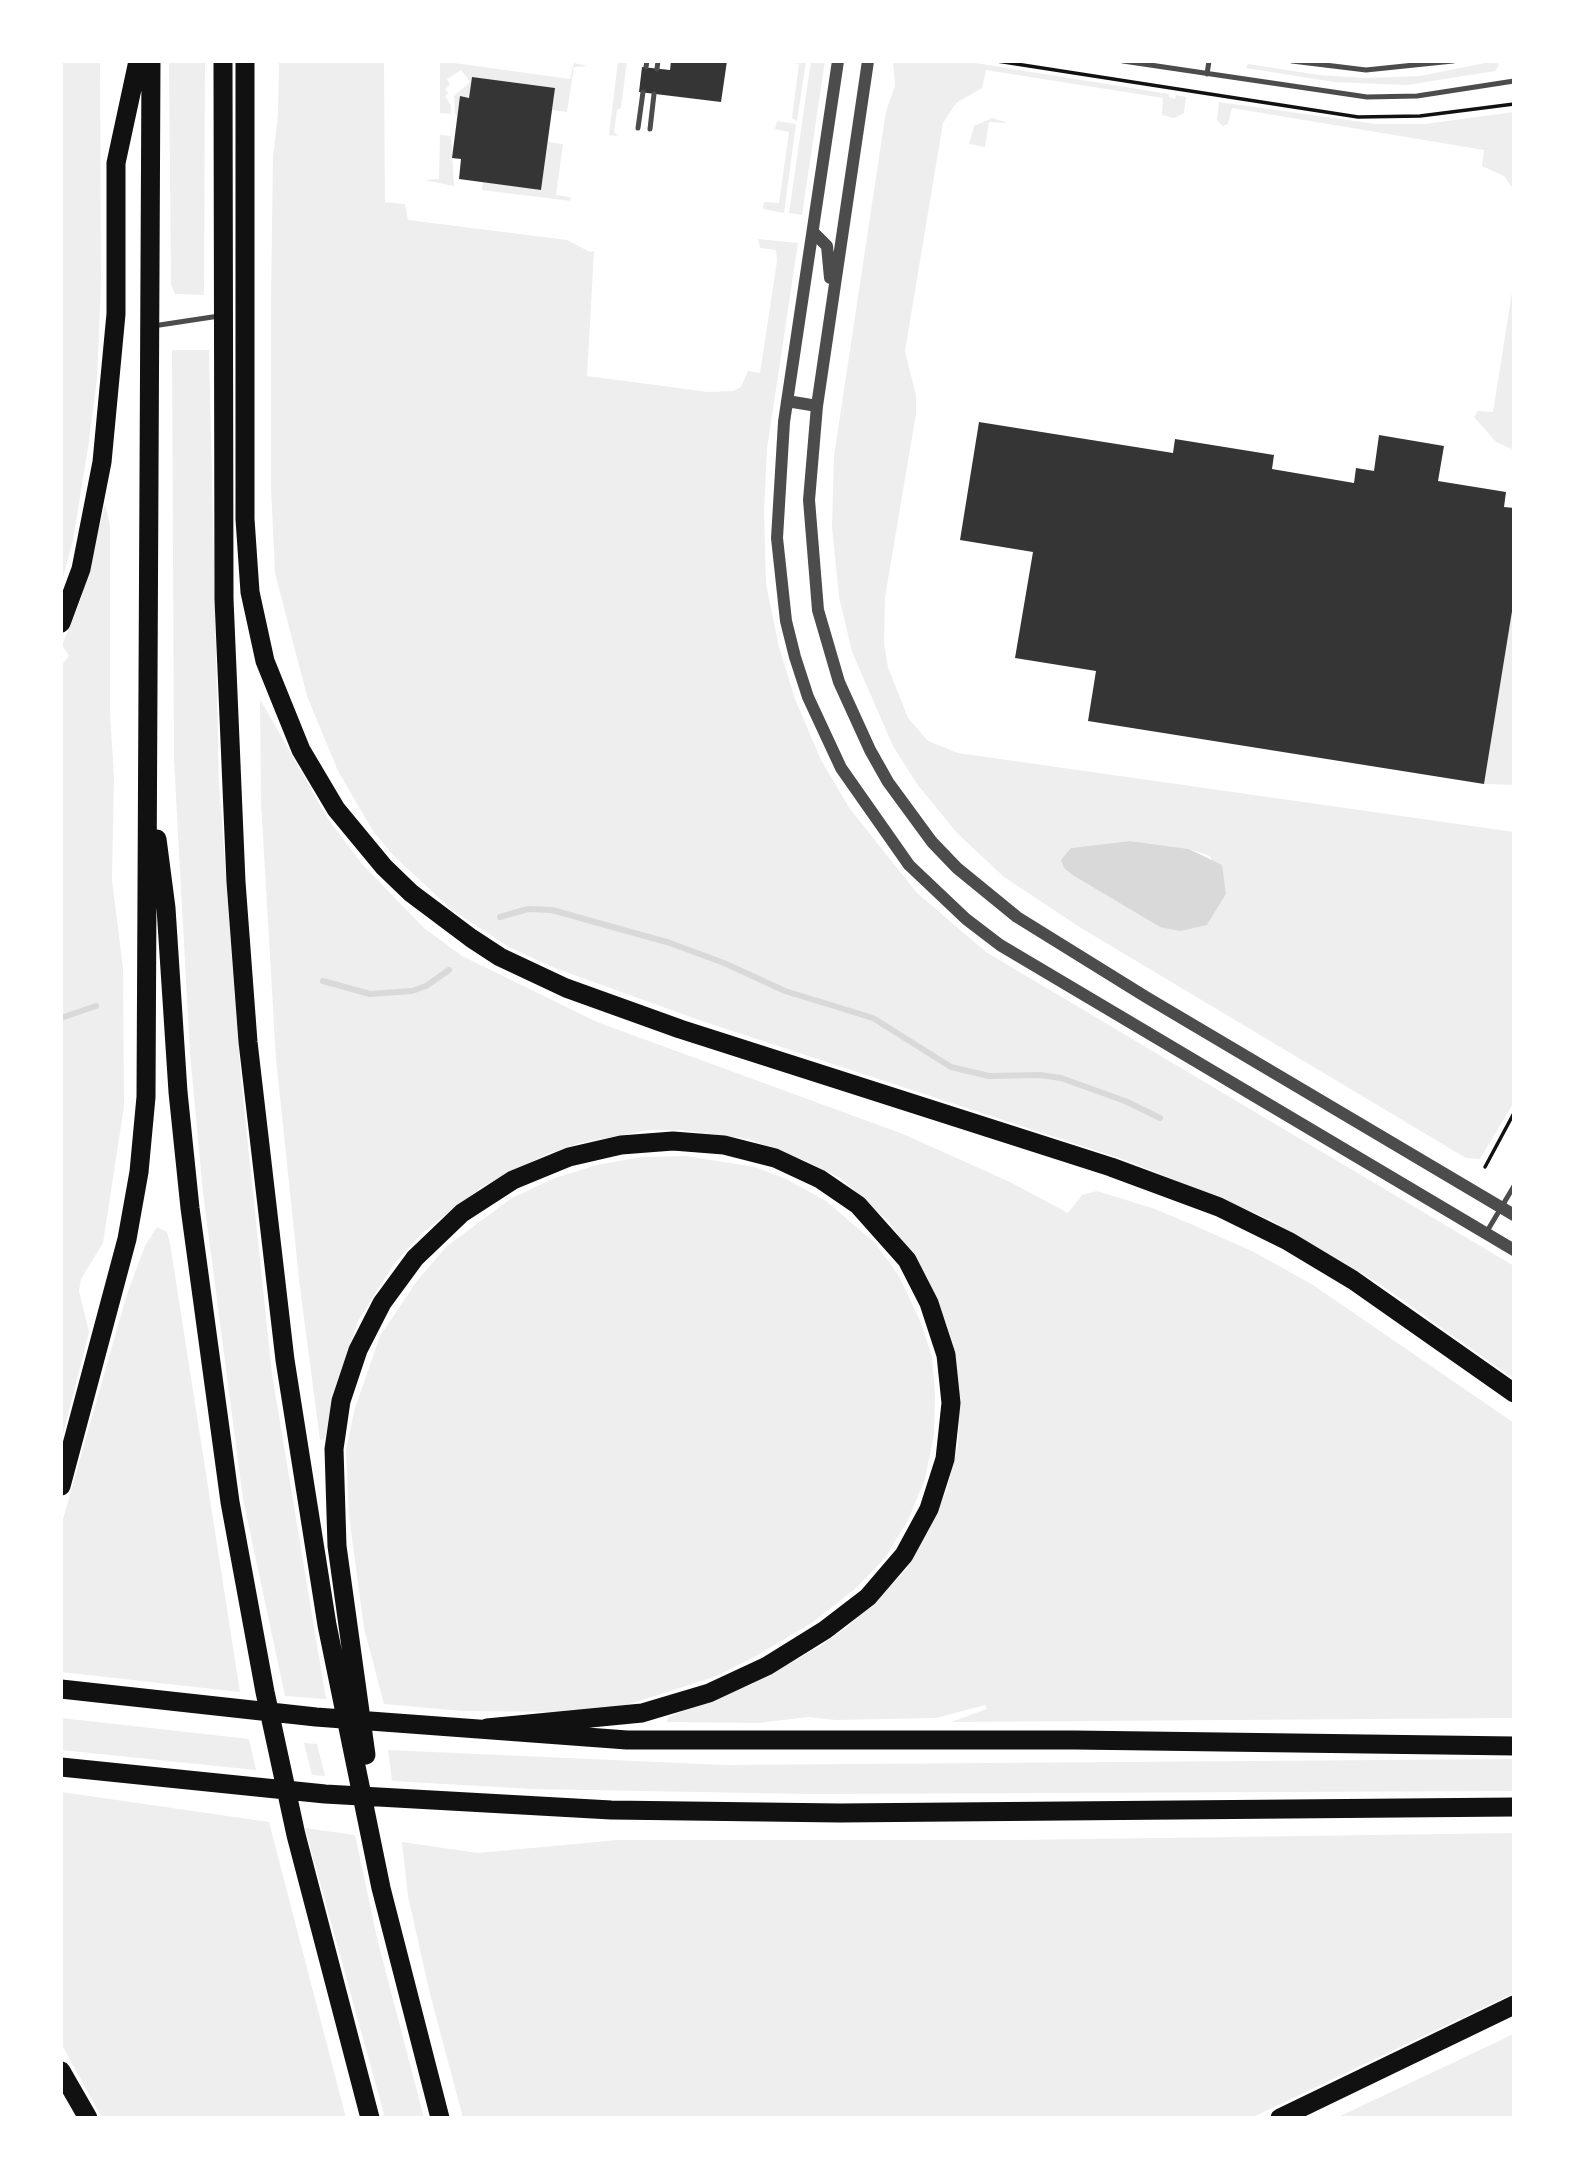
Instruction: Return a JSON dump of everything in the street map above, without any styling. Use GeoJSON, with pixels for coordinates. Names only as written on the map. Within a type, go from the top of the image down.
{"type":"FeatureCollection","features":[{"type":"Feature","properties":{"kind":"highway"},"geometry":{"type":"LineString","coordinates":[[61,623],[81,569],[102,462],[117,314],[116,163],[138,61]]}},
{"type":"Feature","properties":{"kind":"highway"},"geometry":{"type":"LineString","coordinates":[[61,1486],[119,1273],[139,1172],[148,1059],[151,61]]}},
{"type":"Feature","properties":{"kind":"highway"},"geometry":{"type":"LineString","coordinates":[[223,61],[224,599],[238,909],[248,1042],[285,1360],[311,1530],[382,1888],[440,2118]]}},
{"type":"Feature","properties":{"kind":"highway"},"geometry":{"type":"LineString","coordinates":[[245,61],[245,493],[250,592],[265,661],[301,750],[336,809],[384,867],[411,893],[471,938],[500,957],[566,988],[668,1025],[1111,1167],[1219,1207],[1288,1241],[1353,1280],[1514,1393]]}},
{"type":"Feature","properties":{"kind":"highway"},"geometry":{"type":"LineString","coordinates":[[147,758],[166,908],[178,1091],[190,1208],[230,1502],[265,1692],[296,1835],[370,2118]]}},
{"type":"Feature","properties":{"kind":"highway"},"geometry":{"type":"LineString","coordinates":[[382,1888],[337,1546],[333,1470],[341,1401],[358,1350],[382,1303],[415,1258],[462,1213],[513,1180],[569,1157],[621,1145],[698,1142],[775,1158],[820,1179],[858,1205],[892,1240],[919,1281],[939,1330],[950,1379],[950,1430],[938,1484],[919,1531],[887,1577],[868,1597],[798,1648],[740,1680],[677,1704],[642,1713],[487,1728]]}},
{"type":"Feature","properties":{"kind":"highway"},"geometry":{"type":"LineString","coordinates":[[61,1689],[218,1707],[487,1728],[526,1735],[654,1740],[1272,1742],[1514,1746]]}},
{"type":"Feature","properties":{"kind":"highway"},"geometry":{"type":"LineString","coordinates":[[61,1767],[233,1786],[428,1801],[599,1810],[762,1813],[1510,1807]]}},
{"type":"Feature","properties":{"kind":"highway"},"geometry":{"type":"LineString","coordinates":[[1280,2118],[1514,2005]]}},
{"type":"Feature","properties":{"kind":"highway"},"geometry":{"type":"LineString","coordinates":[[61,2070],[88,2118]]}},
{"type":"Feature","properties":{"kind":"highway"},"geometry":{"type":"LineString","coordinates":[[1300,2118],[1354,2082]]}},
{"type":"Feature","properties":{"kind":"street"},"geometry":{"type":"LineString","coordinates":[[838,61],[787,401],[780,456],[777,538],[780,580],[795,657],[817,720],[841,768],[884,835],[909,865],[966,919],[1000,945],[1514,1250]]}},
{"type":"Feature","properties":{"kind":"street"},"geometry":{"type":"LineString","coordinates":[[868,61],[817,406],[810,466],[810,536],[818,610],[827,645],[853,718],[870,750],[888,782],[932,842],[986,894],[1036,929],[1514,1216]]}},
{"type":"Feature","properties":{"kind":"street"},"geometry":{"type":"LineString","coordinates":[[813,232],[827,246],[830,259],[827,343]]}},
{"type":"Feature","properties":{"kind":"street"},"geometry":{"type":"LineString","coordinates":[[787,401],[817,406]]}},
{"type":"Feature","properties":{"kind":"lane"},"geometry":{"type":"LineString","coordinates":[[657,69],[658,61]]}},
{"type":"Feature","properties":{"kind":"lane"},"geometry":{"type":"LineString","coordinates":[[1124,61],[1367,97],[1417,96],[1514,81]]}},
{"type":"Feature","properties":{"kind":"lane"},"geometry":{"type":"LineString","coordinates":[[1207,74],[1209,61]]}},
{"type":"Feature","properties":{"kind":"lane"},"geometry":{"type":"LineString","coordinates":[[1292,61],[1366,70],[1452,61]]}},
{"type":"Feature","properties":{"kind":"lane"},"geometry":{"type":"LineString","coordinates":[[638,128],[643,92]]}},
{"type":"Feature","properties":{"kind":"lane"},"geometry":{"type":"LineString","coordinates":[[650,129],[654,94]]}},
{"type":"Feature","properties":{"kind":"lane"},"geometry":{"type":"LineString","coordinates":[[150,327],[222,315]]}},
{"type":"Feature","properties":{"kind":"lane"},"geometry":{"type":"LineString","coordinates":[[1486,1233],[1514,1186]]}},
{"type":"Feature","properties":{"kind":"path"},"geometry":{"type":"LineString","coordinates":[[997,61],[1222,97]]}},
{"type":"Feature","properties":{"kind":"path"},"geometry":{"type":"LineString","coordinates":[[1485,1167],[1514,1113]]}},
{"type":"Feature","properties":{"kind":"shaded area"},"geometry":{"type":"Polygon","coordinates":[[[61,61],[100,61],[101,283],[97,379],[88,448],[73,540],[61,585],[61,61]]]}},
{"type":"Feature","properties":{"kind":"shaded area"},"geometry":{"type":"Polygon","coordinates":[[[169,61],[205,61],[204,295],[175,294],[171,285],[169,61]]]}},
{"type":"Feature","properties":{"kind":"shaded area"},"geometry":{"type":"Polygon","coordinates":[[[279,61],[384,61],[385,202],[405,204],[408,220],[567,240],[590,252],[594,251],[587,376],[708,392],[733,391],[741,387],[748,371],[760,373],[777,261],[776,250],[760,248],[758,239],[798,243],[767,449],[764,512],[766,584],[779,647],[795,699],[821,760],[850,809],[917,893],[986,952],[1514,1266],[1514,1379],[1378,1283],[1269,1219],[1131,1162],[699,1020],[552,967],[509,947],[452,910],[393,855],[373,831],[338,771],[307,696],[275,573],[271,488],[271,296],[273,157],[278,115],[279,61]]]}},
{"type":"Feature","properties":{"kind":"shaded area"},"geometry":{"type":"Polygon","coordinates":[[[440,61],[570,79],[574,63],[588,66],[574,67],[567,112],[552,110],[554,88],[472,77],[469,98],[460,96],[457,115],[454,96],[470,82],[461,70],[447,79],[450,85],[445,89],[448,93],[445,96],[451,106],[451,114],[440,113],[440,61]]]}},
{"type":"Feature","properties":{"kind":"shaded area"},"geometry":{"type":"Polygon","coordinates":[[[618,61],[627,61],[621,108],[617,110],[614,132],[618,136],[609,135],[618,61]]]}},
{"type":"Feature","properties":{"kind":"shaded area"},"geometry":{"type":"Polygon","coordinates":[[[783,61],[806,61],[797,121],[792,118],[799,64],[783,61]]]}},
{"type":"Feature","properties":{"kind":"shaded area"},"geometry":{"type":"Polygon","coordinates":[[[811,61],[825,61],[802,215],[789,213],[811,61]]]}},
{"type":"Feature","properties":{"kind":"shaded area"},"geometry":{"type":"Polygon","coordinates":[[[893,61],[963,61],[1169,94],[1169,97],[1175,99],[1176,95],[1186,97],[1184,113],[1174,118],[1162,115],[1163,98],[986,70],[982,88],[956,103],[943,123],[905,351],[916,395],[916,414],[885,597],[884,643],[888,667],[908,718],[928,741],[958,753],[1514,832],[1514,1102],[1480,1159],[1466,1158],[1081,928],[1004,877],[957,833],[917,784],[893,746],[852,652],[839,597],[832,527],[834,456],[886,111],[895,86],[893,61]],[[1130,841],[1071,848],[1074,876],[1160,927],[1207,925],[1226,894],[1210,856],[1189,849],[1130,841]]]}},
{"type":"Feature","properties":{"kind":"shaded area"},"geometry":{"type":"Polygon","coordinates":[[[1495,61],[1499,65],[1495,71],[1407,85],[1334,82],[1246,68],[1248,64],[1319,75],[1366,78],[1420,76],[1495,61]]]}},
{"type":"Feature","properties":{"kind":"shaded area"},"geometry":{"type":"Polygon","coordinates":[[[1219,102],[1376,124],[1425,124],[1514,112],[1514,190],[1504,176],[1482,166],[1484,150],[1232,108],[1228,124],[1223,126],[1217,120],[1219,102]]]}},
{"type":"Feature","properties":{"kind":"shaded area"},"geometry":{"type":"Polygon","coordinates":[[[992,118],[1008,123],[989,122],[985,147],[969,144],[974,126],[992,118]]]}},
{"type":"Feature","properties":{"kind":"shaded area"},"geometry":{"type":"Polygon","coordinates":[[[777,121],[796,124],[784,213],[763,209],[764,202],[779,203],[789,132],[775,129],[777,121]]]}},
{"type":"Feature","properties":{"kind":"shaded area"},"geometry":{"type":"Polygon","coordinates":[[[440,135],[451,136],[454,186],[424,180],[439,179],[440,135]]]}},
{"type":"Feature","properties":{"kind":"shaded area"},"geometry":{"type":"Polygon","coordinates":[[[548,142],[563,144],[556,195],[570,197],[571,201],[482,190],[483,182],[541,190],[548,142]]]}},
{"type":"Feature","properties":{"kind":"shaded area"},"geometry":{"type":"Polygon","coordinates":[[[1514,280],[1514,450],[1496,442],[1474,417],[1478,411],[1493,412],[1514,280]]]}},
{"type":"Feature","properties":{"kind":"shaded area"},"geometry":{"type":"Polygon","coordinates":[[[172,350],[209,350],[219,784],[241,1079],[272,1374],[326,1699],[285,1696],[243,1499],[203,1193],[190,1053],[174,760],[172,350]]]}},
{"type":"Feature","properties":{"kind":"shaded area"},"geometry":{"type":"Polygon","coordinates":[[[105,504],[110,525],[110,713],[114,777],[112,880],[123,968],[124,1106],[103,1243],[81,1279],[79,1291],[89,1332],[61,1442],[61,666],[69,656],[62,645],[81,599],[105,504]]]}},
{"type":"Feature","properties":{"kind":"shaded area"},"geometry":{"type":"Polygon","coordinates":[[[1514,599],[1514,785],[1484,784],[1514,599]]]}},
{"type":"Feature","properties":{"kind":"shaded area"},"geometry":{"type":"Polygon","coordinates":[[[260,699],[328,819],[362,864],[424,928],[462,956],[597,1022],[903,1134],[1010,1182],[1068,1213],[1082,1195],[1097,1191],[1155,1209],[1254,1252],[1313,1285],[1514,1423],[1514,1718],[951,1722],[987,1709],[985,1705],[936,1718],[836,1720],[808,1717],[758,1723],[667,1722],[668,1717],[750,1685],[819,1647],[847,1627],[906,1570],[946,1492],[958,1445],[959,1397],[955,1359],[946,1323],[926,1276],[890,1223],[840,1178],[806,1161],[748,1139],[680,1130],[649,1130],[580,1143],[547,1154],[482,1187],[422,1233],[394,1264],[358,1321],[336,1385],[325,1439],[320,1440],[300,1288],[276,1059],[261,802],[260,699]]]}},
{"type":"Feature","properties":{"kind":"shaded area"},"geometry":{"type":"Polygon","coordinates":[[[1130,841],[1189,849],[1222,865],[1226,894],[1207,925],[1180,931],[1160,927],[1074,876],[1064,868],[1061,860],[1071,848],[1130,841]]]}},
{"type":"Feature","properties":{"kind":"shaded area"},"geometry":{"type":"Polygon","coordinates":[[[686,1156],[755,1167],[786,1179],[826,1201],[875,1243],[899,1276],[921,1323],[932,1357],[935,1394],[934,1435],[925,1479],[908,1520],[885,1558],[856,1588],[813,1622],[714,1677],[620,1707],[564,1712],[462,1711],[384,1704],[364,1628],[349,1516],[346,1451],[354,1411],[380,1336],[417,1281],[447,1246],[512,1198],[555,1178],[597,1165],[641,1157],[686,1156]]]}},
{"type":"Feature","properties":{"kind":"shaded area"},"geometry":{"type":"Polygon","coordinates":[[[157,1227],[167,1232],[170,1243],[240,1692],[61,1672],[61,1526],[127,1294],[145,1246],[157,1227]]]}},
{"type":"Feature","properties":{"kind":"shaded area"},"geometry":{"type":"Polygon","coordinates":[[[61,1718],[249,1739],[256,1770],[61,1750],[61,1718]]]}},
{"type":"Feature","properties":{"kind":"shaded area"},"geometry":{"type":"Polygon","coordinates":[[[304,1743],[317,1744],[325,1776],[312,1775],[304,1743]]]}},
{"type":"Feature","properties":{"kind":"shaded area"},"geometry":{"type":"Polygon","coordinates":[[[388,1750],[725,1765],[1514,1759],[1514,1791],[811,1794],[532,1789],[392,1781],[388,1750]]]}},
{"type":"Feature","properties":{"kind":"shaded area"},"geometry":{"type":"Polygon","coordinates":[[[61,1792],[269,1822],[346,2118],[102,2118],[61,2043],[61,1792]]]}},
{"type":"Feature","properties":{"kind":"shaded area"},"geometry":{"type":"Polygon","coordinates":[[[305,1828],[355,1835],[378,1942],[424,2118],[385,2118],[305,1828]]]}},
{"type":"Feature","properties":{"kind":"shaded area"},"geometry":{"type":"Polygon","coordinates":[[[1514,1833],[1514,1993],[1251,2118],[463,2118],[429,1990],[408,1896],[402,1842],[478,1853],[618,1840],[1018,1840],[1514,1833]]]}},
{"type":"Feature","properties":{"kind":"shaded area"},"geometry":{"type":"Polygon","coordinates":[[[1514,2033],[1514,2118],[1336,2118],[1501,2040],[1514,2033]]]}},
{"type":"Feature","properties":{"kind":"building"},"geometry":{"type":"Polygon","coordinates":[[[671,61],[727,61],[721,102],[639,92],[642,67],[670,70],[671,61]]]}},
{"type":"Feature","properties":{"kind":"building"},"geometry":{"type":"Polygon","coordinates":[[[472,77],[555,88],[541,190],[459,179],[461,159],[452,158],[460,96],[469,98],[472,77]]]}},
{"type":"Feature","properties":{"kind":"building"},"geometry":{"type":"Polygon","coordinates":[[[979,422],[1173,453],[1175,439],[1274,455],[1272,469],[1354,483],[1356,468],[1374,471],[1379,435],[1444,446],[1438,481],[1506,492],[1504,507],[1514,508],[1514,599],[1484,784],[1088,721],[1096,671],[1015,658],[1033,552],[960,540],[979,422]]]}},
{"type":"Feature","properties":{"kind":"waterway"},"geometry":{"type":"LineString","coordinates":[[500,917],[528,909],[552,910],[670,943],[724,963],[785,991],[873,1018],[951,1067],[989,1076],[1040,1075],[1061,1078],[1125,1101],[1160,1118]]}},
{"type":"Feature","properties":{"kind":"waterway"},"geometry":{"type":"LineString","coordinates":[[323,981],[370,994],[412,991],[426,986],[449,970]]}},
{"type":"Feature","properties":{"kind":"waterway"},"geometry":{"type":"LineString","coordinates":[[61,1018],[96,1006]]}}]}
